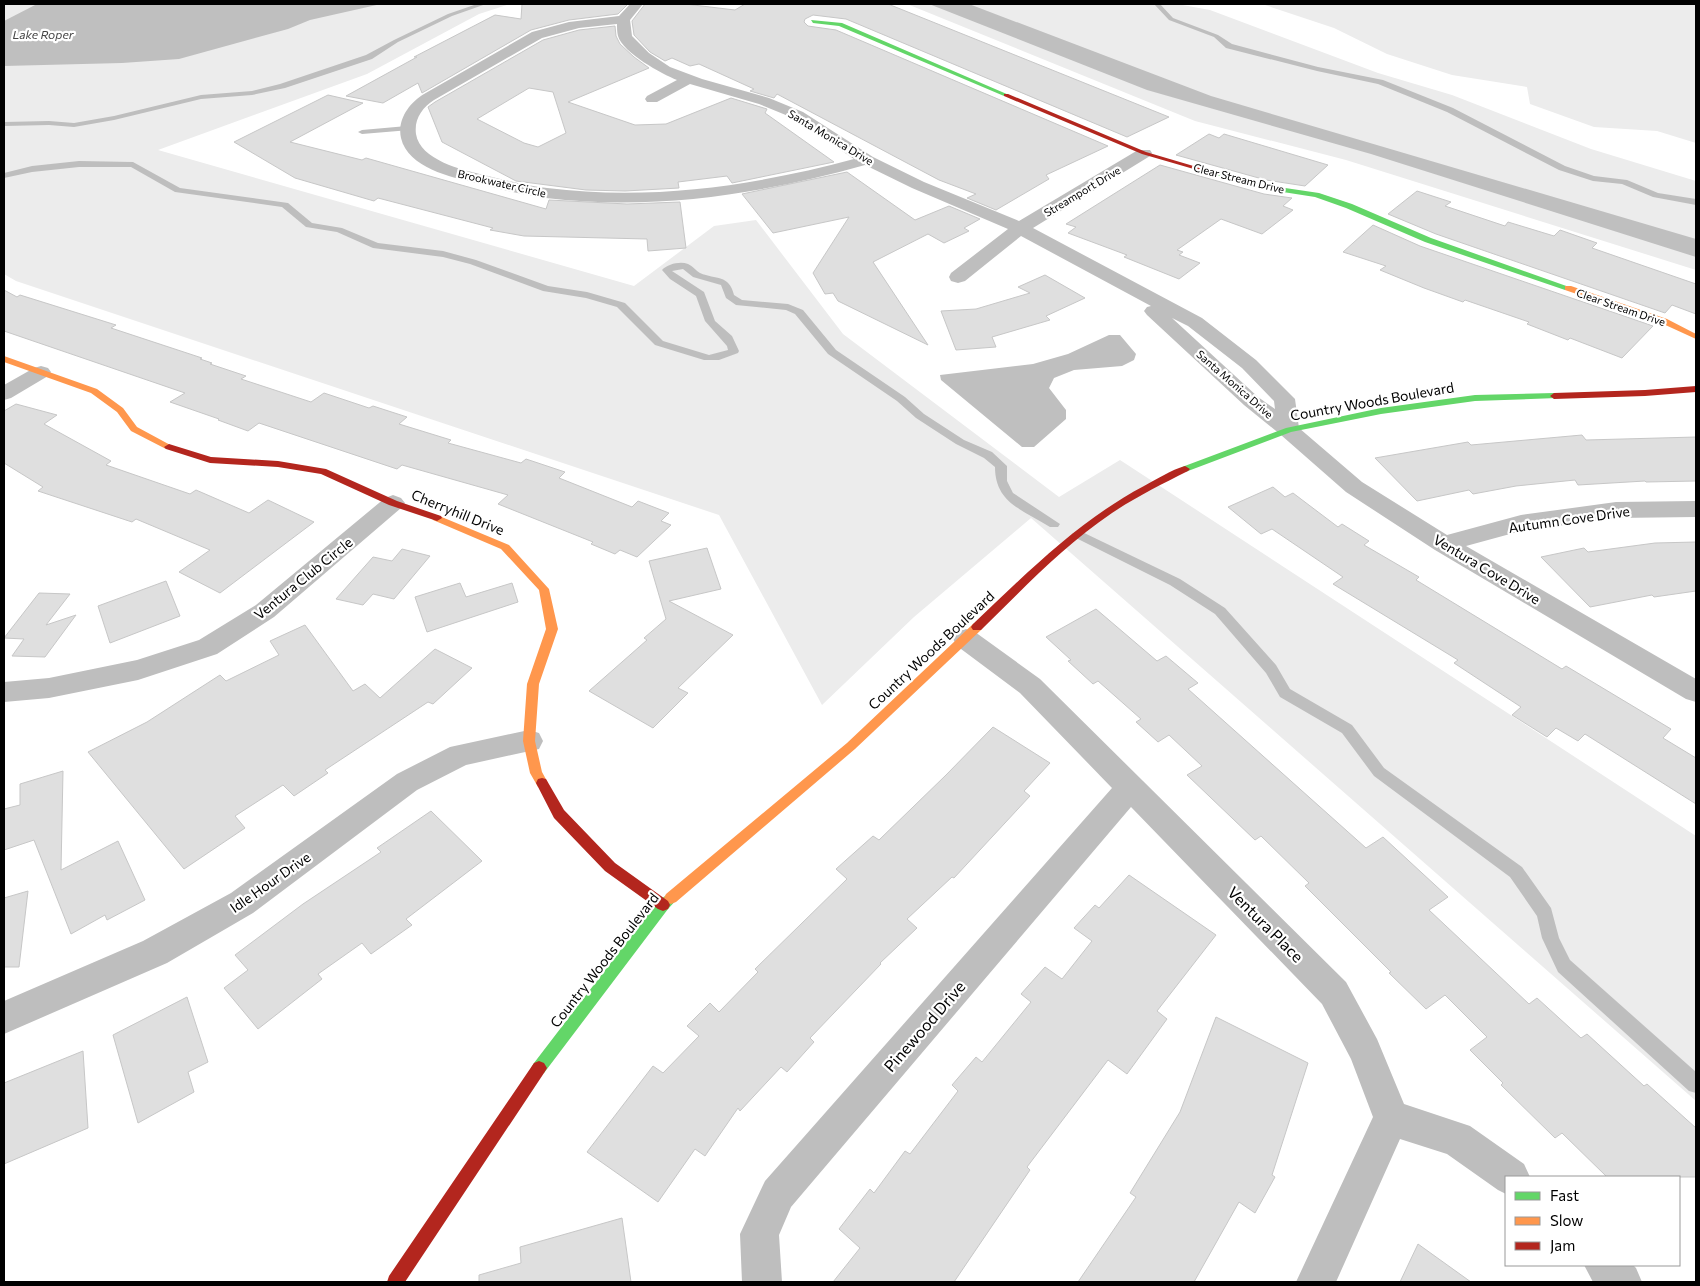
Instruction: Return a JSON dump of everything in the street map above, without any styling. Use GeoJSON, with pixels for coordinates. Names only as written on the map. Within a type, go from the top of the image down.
{"type":"FeatureCollection","features":[{"type":"Feature","properties":{"kind":"street"},"geometry":{"type":"LineString","coordinates":[[406,128],[417,106],[434,94],[538,35],[572,24],[623,20],[637,4]]}},
{"type":"Feature","properties":{"kind":"street","name":"Santa Monica Drive"},"geometry":{"type":"LineString","coordinates":[[623,20],[625,37],[644,56],[665,70],[798,115],[867,160],[918,185],[1020,228],[1126,285],[1251,401],[1289,430]]}},
{"type":"Feature","properties":{"kind":"street","name":"Clear Stream Drive"},"geometry":{"type":"LineString","coordinates":[[813,21],[840,24],[1144,153],[1264,187],[1316,195],[1349,206],[1428,240],[1664,321],[1696,337]]}},
{"type":"Feature","properties":{"kind":"street"},"geometry":{"type":"LineString","coordinates":[[652,99],[689,78]]}},
{"type":"Feature","properties":{"kind":"street","name":"Brookwater Circle"},"geometry":{"type":"LineString","coordinates":[[406,128],[410,147],[430,163],[460,175],[545,193],[598,198],[663,197],[726,192],[782,182],[867,160]]}},
{"type":"Feature","properties":{"kind":"street","name":"Streamport Drive"},"geometry":{"type":"LineString","coordinates":[[958,277],[1020,228],[1144,153]]}},
{"type":"Feature","properties":{"kind":"street","name":"Cherryhill Drive"},"geometry":{"type":"LineString","coordinates":[[4,359],[94,391],[120,410],[134,429],[168,447],[210,460],[278,464],[323,471],[505,547],[544,589],[552,629],[533,684],[528,741],[536,773],[559,814],[610,868],[663,905]]}},
{"type":"Feature","properties":{"kind":"street"},"geometry":{"type":"LineString","coordinates":[[4,394],[41,372]]}},
{"type":"Feature","properties":{"kind":"street","name":"Country Woods Boulevard"},"geometry":{"type":"LineString","coordinates":[[395,1282],[541,1064],[663,905],[851,746],[1046,562],[1098,518],[1152,485],[1186,468],[1289,430],[1381,411],[1475,398],[1645,393],[1696,389]]}},
{"type":"Feature","properties":{"kind":"street","name":"Ventura Cove Drive"},"geometry":{"type":"LineString","coordinates":[[1289,430],[1354,487],[1444,544],[1696,692]]}},
{"type":"Feature","properties":{"kind":"street","name":"Ventura Club Circle"},"geometry":{"type":"LineString","coordinates":[[4,692],[49,688],[138,670],[208,647],[265,611],[394,502]]}},
{"type":"Feature","properties":{"kind":"street","name":"Autumn Cove Drive"},"geometry":{"type":"LineString","coordinates":[[1444,544],[1522,523],[1616,510],[1696,510]]}},
{"type":"Feature","properties":{"kind":"street","name":"Ventura Place"},"geometry":{"type":"LineString","coordinates":[[966,639],[1030,686],[1334,993],[1365,1052],[1390,1118]]}},
{"type":"Feature","properties":{"kind":"street","name":"Idle Hour Drive"},"geometry":{"type":"LineString","coordinates":[[4,1018],[155,952],[242,903],[407,782],[460,755],[528,741]]}},
{"type":"Feature","properties":{"kind":"street","name":"Pinewood Drive"},"geometry":{"type":"LineString","coordinates":[[762,1282],[759,1234],[778,1194],[1130,788]]}},
{"type":"Feature","properties":{"kind":"street"},"geometry":{"type":"LineString","coordinates":[[1316,1282],[1390,1118],[1457,1139],[1510,1176]]}},
{"type":"Feature","properties":{"kind":"street"},"geometry":{"type":"LineString","coordinates":[[1605,1266],[1622,1282]]}},
{"type":"Feature","properties":{"kind":"lane"},"geometry":{"type":"LineString","coordinates":[[4,124],[49,123],[74,125],[114,118],[201,97],[252,92],[282,86],[369,57],[396,41],[450,15],[483,4]]}},
{"type":"Feature","properties":{"kind":"lane"},"geometry":{"type":"LineString","coordinates":[[1157,4],[1170,19],[1216,36],[1229,46],[1318,69],[1380,82],[1450,110],[1562,168],[1593,178],[1624,182],[1656,195],[1696,202]]}},
{"type":"Feature","properties":{"kind":"lane"},"geometry":{"type":"LineString","coordinates":[[362,132],[406,128]]}},
{"type":"Feature","properties":{"kind":"lane"},"geometry":{"type":"LineString","coordinates":[[4,176],[32,169],[79,164],[133,165],[178,190],[285,205],[309,225],[339,230],[376,246],[443,254],[473,262],[546,289],[587,295],[622,305],[659,343],[708,358],[719,357],[734,351],[732,341],[712,324],[705,301],[695,290],[670,275],[667,270],[672,267],[685,266],[696,275],[724,283],[727,286],[729,296],[740,303],[788,307],[799,312],[832,352],[901,399],[920,416],[960,442],[996,460],[1001,466],[1001,481],[1008,495],[1054,524]]}},
{"type":"Feature","properties":{"kind":"lane"},"geometry":{"type":"LineString","coordinates":[[1078,534],[1175,582],[1220,611],[1271,669],[1285,693],[1347,729],[1379,772],[1516,872],[1545,913],[1551,938],[1564,966],[1696,1084]]}},
{"type":"Feature","properties":{"kind":"shaded area"},"geometry":{"type":"Polygon","coordinates":[[[4,4],[510,4],[479,14],[367,74],[158,150],[634,286],[714,226],[756,220],[843,334],[1059,497],[1120,460],[1696,836],[1696,1101],[1031,518],[914,617],[822,705],[719,515],[16,281],[4,274],[4,4]]]}},
{"type":"Feature","properties":{"kind":"shaded area"},"geometry":{"type":"Polygon","coordinates":[[[907,4],[1177,4],[1210,10],[1378,73],[1452,95],[1591,149],[1696,181],[1696,270],[1346,160],[1195,121],[907,4]]]}},
{"type":"Feature","properties":{"kind":"shaded area"},"geometry":{"type":"Polygon","coordinates":[[[1262,4],[1696,4],[1696,143],[1657,131],[1594,127],[1530,104],[1527,87],[1452,75],[1387,54],[1334,28],[1262,4]]]}},
{"type":"Feature","properties":{"kind":"water","name":"Lake Roper"},"geometry":{"type":"Polygon","coordinates":[[[37,4],[381,4],[310,20],[288,29],[179,59],[122,63],[4,66],[4,21],[37,4]]]}},
{"type":"Feature","properties":{"kind":"water"},"geometry":{"type":"Polygon","coordinates":[[[929,4],[969,4],[1211,96],[1696,239],[1696,257],[1371,154],[1147,90],[929,4]]]}},
{"type":"Feature","properties":{"kind":"water"},"geometry":{"type":"Polygon","coordinates":[[[1109,335],[1120,335],[1136,354],[1134,360],[1122,366],[1074,370],[1054,378],[1049,388],[1066,410],[1066,419],[1034,447],[1022,447],[941,380],[940,375],[1033,364],[1068,354],[1109,335]]]}},
{"type":"Feature","properties":{"kind":"building"},"geometry":{"type":"Polygon","coordinates":[[[522,4],[628,4],[618,14],[569,20],[531,30],[422,93],[418,83],[383,103],[346,96],[417,57],[414,57],[495,15],[521,19],[522,4]]]}},
{"type":"Feature","properties":{"kind":"building"},"geometry":{"type":"Polygon","coordinates":[[[645,4],[685,4],[735,10],[745,4],[888,4],[1169,117],[1127,137],[846,19],[813,15],[805,19],[804,22],[808,26],[836,30],[1108,146],[1046,175],[1049,179],[996,210],[967,198],[976,194],[939,180],[777,94],[774,98],[750,91],[754,89],[699,64],[690,66],[672,58],[665,61],[650,52],[634,35],[632,21],[645,4]]]}},
{"type":"Feature","properties":{"kind":"building"},"geometry":{"type":"Polygon","coordinates":[[[615,26],[616,36],[620,44],[649,68],[568,102],[635,125],[666,124],[731,98],[767,109],[765,113],[834,162],[732,183],[727,176],[678,182],[679,188],[625,191],[586,190],[516,181],[442,142],[428,107],[543,40],[579,30],[615,26]],[[529,88],[477,119],[524,143],[538,147],[566,133],[553,92],[529,88]]]}},
{"type":"Feature","properties":{"kind":"building"},"geometry":{"type":"Polygon","coordinates":[[[328,95],[363,103],[290,142],[362,160],[366,158],[546,209],[549,200],[627,204],[680,202],[686,248],[648,251],[647,239],[524,236],[490,230],[493,228],[378,198],[374,201],[295,178],[234,142],[328,95]]]}},
{"type":"Feature","properties":{"kind":"building"},"geometry":{"type":"Polygon","coordinates":[[[1209,134],[1219,138],[1224,134],[1328,165],[1305,186],[1266,180],[1176,155],[1209,134]]]}},
{"type":"Feature","properties":{"kind":"building"},"geometry":{"type":"Polygon","coordinates":[[[1160,165],[1264,194],[1292,198],[1283,206],[1293,210],[1262,234],[1221,219],[1177,250],[1183,252],[1179,255],[1200,263],[1179,279],[1124,257],[1127,255],[1068,233],[1076,227],[1066,224],[1160,165]]]}},
{"type":"Feature","properties":{"kind":"building"},"geometry":{"type":"Polygon","coordinates":[[[847,172],[915,220],[949,206],[980,219],[964,228],[969,231],[944,243],[928,234],[873,262],[928,345],[838,301],[833,293],[825,294],[813,273],[849,217],[773,233],[742,194],[847,172]]]}},
{"type":"Feature","properties":{"kind":"building"},"geometry":{"type":"Polygon","coordinates":[[[1417,191],[1451,202],[1445,206],[1505,226],[1508,222],[1554,236],[1560,230],[1597,243],[1592,248],[1696,284],[1696,314],[1672,305],[1665,313],[1436,234],[1388,214],[1417,191]]]}},
{"type":"Feature","properties":{"kind":"building"},"geometry":{"type":"Polygon","coordinates":[[[1373,225],[1420,246],[1653,326],[1622,358],[1570,338],[1568,340],[1527,324],[1529,322],[1424,288],[1380,270],[1386,266],[1343,252],[1373,225]]]}},
{"type":"Feature","properties":{"kind":"building"},"geometry":{"type":"Polygon","coordinates":[[[1045,275],[1085,298],[1046,316],[1050,320],[992,337],[996,347],[956,350],[941,311],[976,309],[1030,293],[1018,287],[1045,275]]]}},
{"type":"Feature","properties":{"kind":"building"},"geometry":{"type":"Polygon","coordinates":[[[4,290],[17,297],[20,295],[116,325],[111,328],[202,358],[200,359],[212,363],[210,364],[246,376],[241,379],[311,402],[324,393],[369,408],[373,406],[407,417],[399,424],[451,440],[448,443],[521,463],[526,459],[565,472],[559,478],[632,507],[638,501],[669,513],[661,521],[671,525],[637,557],[620,550],[615,554],[591,544],[593,542],[498,504],[508,495],[402,465],[397,469],[259,423],[248,431],[170,402],[185,393],[4,331],[4,290]]]}},
{"type":"Feature","properties":{"kind":"building"},"geometry":{"type":"Polygon","coordinates":[[[16,404],[57,415],[44,424],[111,461],[106,465],[190,494],[196,490],[249,513],[268,500],[314,522],[220,593],[179,572],[210,550],[136,519],[132,522],[38,491],[43,487],[4,463],[4,411],[16,404]]]}},
{"type":"Feature","properties":{"kind":"building"},"geometry":{"type":"Polygon","coordinates":[[[1582,435],[1586,440],[1696,437],[1696,481],[1645,481],[1578,485],[1575,480],[1516,486],[1473,494],[1469,490],[1417,501],[1375,458],[1468,442],[1471,445],[1582,435]]]}},
{"type":"Feature","properties":{"kind":"building"},"geometry":{"type":"Polygon","coordinates":[[[1273,487],[1285,497],[1293,493],[1338,527],[1342,524],[1369,541],[1364,545],[1419,577],[1416,580],[1562,669],[1566,666],[1671,729],[1663,738],[1696,758],[1696,804],[1585,734],[1578,741],[1556,728],[1547,737],[1512,715],[1521,707],[1454,663],[1458,660],[1333,584],[1343,577],[1272,529],[1261,534],[1228,507],[1273,487]]]}},
{"type":"Feature","properties":{"kind":"building"},"geometry":{"type":"Polygon","coordinates":[[[1696,542],[1696,591],[1654,597],[1652,595],[1590,607],[1541,557],[1584,548],[1588,552],[1655,543],[1696,542]]]}},
{"type":"Feature","properties":{"kind":"building"},"geometry":{"type":"Polygon","coordinates":[[[707,548],[721,589],[669,601],[733,635],[678,688],[688,693],[653,728],[589,691],[647,640],[644,638],[666,619],[649,561],[707,548]]]}},
{"type":"Feature","properties":{"kind":"building"},"geometry":{"type":"Polygon","coordinates":[[[402,549],[430,556],[394,599],[373,594],[363,605],[336,599],[373,557],[392,561],[402,549]]]}},
{"type":"Feature","properties":{"kind":"building"},"geometry":{"type":"Polygon","coordinates":[[[166,581],[180,616],[110,643],[98,606],[166,581]]]}},
{"type":"Feature","properties":{"kind":"building"},"geometry":{"type":"Polygon","coordinates":[[[460,583],[466,597],[512,583],[518,602],[427,632],[415,597],[460,583]]]}},
{"type":"Feature","properties":{"kind":"building"},"geometry":{"type":"Polygon","coordinates":[[[39,593],[70,594],[46,625],[76,615],[45,657],[12,656],[24,639],[4,638],[39,593]]]}},
{"type":"Feature","properties":{"kind":"building"},"geometry":{"type":"Polygon","coordinates":[[[1096,609],[1157,661],[1166,656],[1198,683],[1188,689],[1366,848],[1383,837],[1448,897],[1429,910],[1529,1004],[1537,998],[1581,1038],[1587,1034],[1644,1086],[1647,1084],[1696,1128],[1696,1177],[1606,1176],[1562,1133],[1555,1138],[1501,1085],[1503,1083],[1470,1050],[1487,1037],[1445,995],[1426,1009],[1305,886],[1309,883],[1261,836],[1255,840],[1187,775],[1202,766],[1169,735],[1158,742],[1136,722],[1141,719],[1098,681],[1093,684],[1046,637],[1096,609]]]}},
{"type":"Feature","properties":{"kind":"building"},"geometry":{"type":"Polygon","coordinates":[[[305,625],[353,691],[365,684],[380,698],[435,649],[472,668],[433,704],[428,702],[325,770],[328,773],[294,796],[283,785],[235,816],[245,828],[184,869],[88,752],[147,722],[220,675],[226,681],[279,655],[270,641],[305,625]]]}},
{"type":"Feature","properties":{"kind":"building"},"geometry":{"type":"Polygon","coordinates":[[[993,727],[1050,763],[1024,791],[1030,796],[954,878],[952,877],[907,919],[917,928],[880,963],[810,1038],[814,1042],[787,1072],[781,1067],[740,1111],[738,1108],[705,1156],[695,1149],[658,1202],[587,1152],[653,1066],[663,1073],[699,1036],[687,1026],[710,1003],[719,1012],[758,972],[755,969],[847,879],[836,869],[873,836],[879,840],[993,727]]]}},
{"type":"Feature","properties":{"kind":"building"},"geometry":{"type":"Polygon","coordinates":[[[63,771],[61,870],[118,841],[145,900],[107,920],[105,915],[71,934],[34,840],[4,850],[4,809],[20,805],[20,784],[63,771]]]}},
{"type":"Feature","properties":{"kind":"building"},"geometry":{"type":"Polygon","coordinates":[[[431,811],[482,861],[406,919],[412,925],[371,954],[362,943],[318,974],[322,979],[258,1029],[224,988],[248,970],[235,955],[303,904],[381,852],[377,848],[431,811]]]}},
{"type":"Feature","properties":{"kind":"building"},"geometry":{"type":"Polygon","coordinates":[[[1129,875],[1216,935],[1157,1011],[1167,1019],[1127,1074],[1108,1060],[1027,1167],[1030,1170],[954,1282],[833,1282],[860,1248],[839,1229],[870,1189],[874,1193],[905,1151],[910,1154],[958,1091],[952,1085],[976,1057],[982,1062],[1031,1002],[1021,994],[1045,967],[1062,979],[1092,941],[1074,928],[1095,905],[1099,908],[1129,875]]]}},
{"type":"Feature","properties":{"kind":"building"},"geometry":{"type":"Polygon","coordinates":[[[28,891],[19,967],[4,967],[4,898],[28,891]]]}},
{"type":"Feature","properties":{"kind":"building"},"geometry":{"type":"Polygon","coordinates":[[[187,997],[208,1062],[188,1072],[194,1092],[138,1123],[113,1035],[187,997]]]}},
{"type":"Feature","properties":{"kind":"building"},"geometry":{"type":"Polygon","coordinates":[[[1216,1017],[1308,1063],[1272,1175],[1275,1177],[1255,1213],[1239,1202],[1194,1282],[1078,1282],[1136,1197],[1130,1193],[1180,1112],[1216,1017]]]}},
{"type":"Feature","properties":{"kind":"building"},"geometry":{"type":"Polygon","coordinates":[[[83,1051],[88,1128],[4,1164],[4,1083],[83,1051]]]}},
{"type":"Feature","properties":{"kind":"building"},"geometry":{"type":"Polygon","coordinates":[[[622,1218],[631,1282],[479,1282],[479,1275],[521,1263],[520,1247],[622,1218]]]}},
{"type":"Feature","properties":{"kind":"building"},"geometry":{"type":"Polygon","coordinates":[[[1418,1244],[1471,1282],[1400,1282],[1418,1244]]]}},
{"type":"Feature","properties":{"kind":"traffic: fast"},"geometry":{"type":"LineString","coordinates":[[813,21],[840,24],[1006,95]]}},
{"type":"Feature","properties":{"kind":"traffic: fast"},"geometry":{"type":"LineString","coordinates":[[1204,170],[1264,187],[1316,195],[1349,206],[1428,240],[1568,288]]}},
{"type":"Feature","properties":{"kind":"traffic: fast"},"geometry":{"type":"LineString","coordinates":[[1185,469],[1289,430],[1381,411],[1475,398],[1554,396]]}},
{"type":"Feature","properties":{"kind":"traffic: fast"},"geometry":{"type":"LineString","coordinates":[[539,1068],[663,905],[671,898]]}},
{"type":"Feature","properties":{"kind":"traffic: slow"},"geometry":{"type":"LineString","coordinates":[[1568,288],[1664,321],[1696,337]]}},
{"type":"Feature","properties":{"kind":"traffic: slow"},"geometry":{"type":"LineString","coordinates":[[4,359],[94,391],[120,410],[134,429],[169,447]]}},
{"type":"Feature","properties":{"kind":"traffic: slow"},"geometry":{"type":"LineString","coordinates":[[437,518],[505,547],[544,589],[552,629],[533,684],[529,741],[536,773],[542,783]]}},
{"type":"Feature","properties":{"kind":"traffic: slow"},"geometry":{"type":"LineString","coordinates":[[671,898],[851,746],[977,627]]}},
{"type":"Feature","properties":{"kind":"traffic: jam"},"geometry":{"type":"LineString","coordinates":[[1006,95],[1144,153],[1204,170]]}},
{"type":"Feature","properties":{"kind":"traffic: jam"},"geometry":{"type":"LineString","coordinates":[[1554,396],[1696,389]]}},
{"type":"Feature","properties":{"kind":"traffic: jam"},"geometry":{"type":"LineString","coordinates":[[169,447],[210,460],[278,464],[323,471],[393,503],[437,518]]}},
{"type":"Feature","properties":{"kind":"traffic: jam"},"geometry":{"type":"LineString","coordinates":[[977,627],[1082,530],[1118,504],[1185,469]]}},
{"type":"Feature","properties":{"kind":"traffic: jam"},"geometry":{"type":"LineString","coordinates":[[542,783],[559,814],[610,867],[663,905]]}},
{"type":"Feature","properties":{"kind":"traffic: jam"},"geometry":{"type":"LineString","coordinates":[[395,1282],[539,1068]]}}]}
